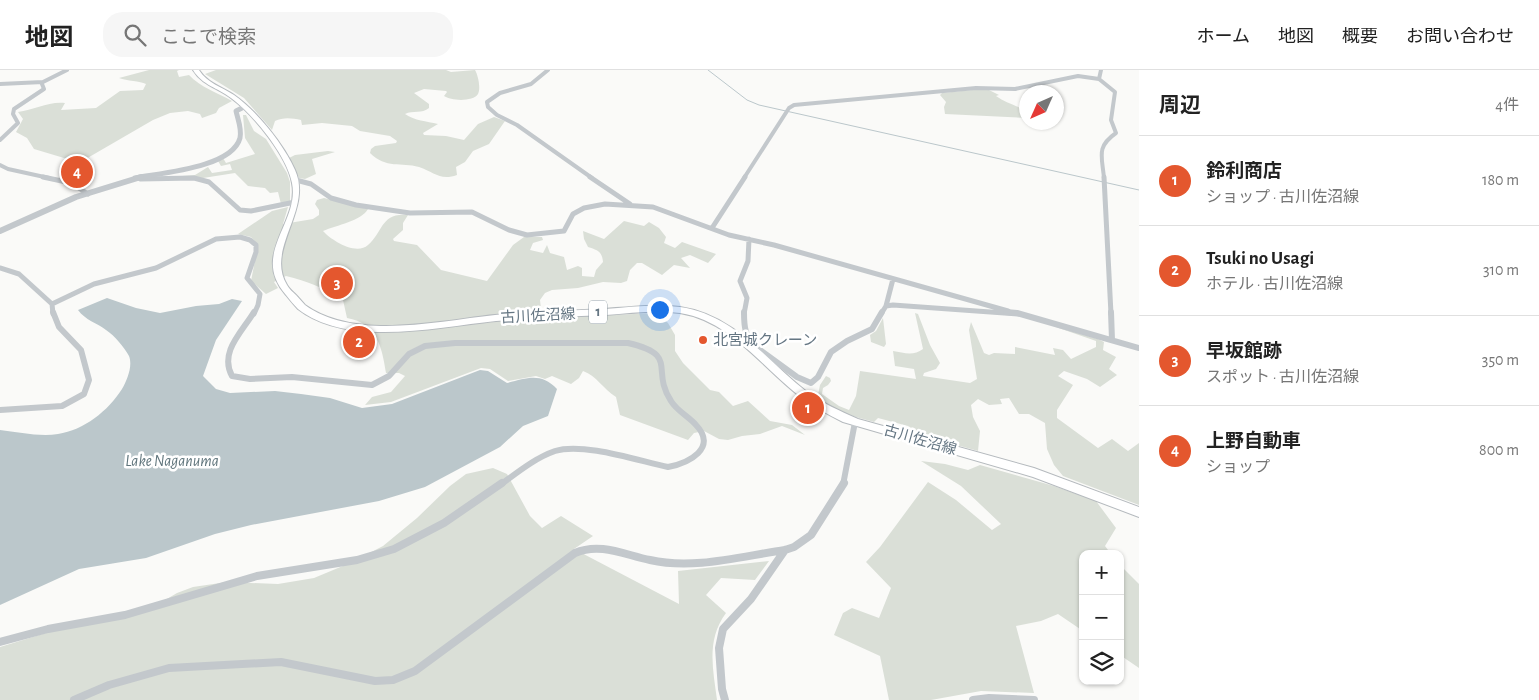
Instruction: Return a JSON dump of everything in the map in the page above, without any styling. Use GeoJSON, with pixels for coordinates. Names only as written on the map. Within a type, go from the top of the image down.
{"type":"FeatureCollection","features":[{"type":"Feature","properties":{"kind":"main road"},"geometry":{"type":"LineString","coordinates":[[196,70],[204,80],[231,94],[244,106],[270,138],[296,180]]}},
{"type":"Feature","properties":{"kind":"main road","name":"古川佐沼線"},"geometry":{"type":"LineString","coordinates":[[296,180],[295,202],[276,259],[278,274],[284,288],[297,301],[331,321],[357,327],[389,329],[513,317],[670,310],[689,312],[714,320],[730,330],[754,348],[808,398],[855,422],[1034,474],[1139,512]]}},
{"type":"Feature","properties":{"kind":"street"},"geometry":{"type":"LineString","coordinates":[[0,84],[42,84],[67,70]]}},
{"type":"Feature","properties":{"kind":"street"},"geometry":{"type":"LineString","coordinates":[[548,70],[528,86],[508,90],[491,98],[487,102],[488,107],[503,118],[516,123],[527,134],[631,204]]}},
{"type":"Feature","properties":{"kind":"street"},"geometry":{"type":"LineString","coordinates":[[1099,79],[1101,70]]}},
{"type":"Feature","properties":{"kind":"street"},"geometry":{"type":"LineString","coordinates":[[712,228],[791,106],[976,88],[1015,89],[1049,84],[1074,76],[1099,79],[1115,92],[1111,120],[1116,132],[1102,147],[1112,340]]}},
{"type":"Feature","properties":{"kind":"street"},"geometry":{"type":"LineString","coordinates":[[0,140],[18,123],[13,114],[14,109],[42,90],[44,87],[42,84]]}},
{"type":"Feature","properties":{"kind":"street"},"geometry":{"type":"LineString","coordinates":[[0,231],[88,194],[132,179],[200,165],[222,156],[233,148],[240,139],[240,128],[236,110],[244,106]]}},
{"type":"Feature","properties":{"kind":"street"},"geometry":{"type":"LineString","coordinates":[[0,165],[3,168],[71,183],[88,194]]}},
{"type":"Feature","properties":{"kind":"street"},"geometry":{"type":"LineString","coordinates":[[132,179],[202,179],[226,196],[236,209],[245,211],[295,202]]}},
{"type":"Feature","properties":{"kind":"street"},"geometry":{"type":"LineString","coordinates":[[296,180],[307,182],[326,195],[345,202],[410,213],[472,212],[509,230],[527,235],[564,231],[573,214],[584,208],[605,204],[631,204],[658,208],[712,228],[749,239],[1027,315],[1139,348]]}},
{"type":"Feature","properties":{"kind":"street"},"geometry":{"type":"LineString","coordinates":[[0,642],[48,629],[125,615],[257,576],[357,560],[394,549],[444,523],[537,459],[556,451],[569,448],[585,449],[668,467],[690,461],[701,451],[702,434],[699,428],[676,409],[666,396],[664,390],[664,364],[660,356],[643,345],[628,343],[455,343],[425,346],[409,354],[395,371],[372,385],[292,377],[250,379],[232,376],[226,367],[227,361],[242,328],[256,308],[260,298],[259,292],[247,278],[256,252],[256,245],[250,240],[240,237],[228,237],[211,241],[163,265],[94,284],[52,304]]}},
{"type":"Feature","properties":{"kind":"street"},"geometry":{"type":"LineString","coordinates":[[749,239],[748,261],[740,281],[747,301],[744,309],[744,330],[754,348],[802,380],[814,382],[832,352],[847,341],[872,329],[886,306],[893,279]]}},
{"type":"Feature","properties":{"kind":"street"},"geometry":{"type":"LineString","coordinates":[[0,268],[19,274],[52,304],[54,317],[59,327],[78,344],[84,357],[89,380],[86,390],[74,401],[62,406],[0,410]]}},
{"type":"Feature","properties":{"kind":"street"},"geometry":{"type":"LineString","coordinates":[[886,306],[1008,311]]}},
{"type":"Feature","properties":{"kind":"street"},"geometry":{"type":"LineString","coordinates":[[74,700],[109,685],[142,675],[169,668],[193,666],[282,662],[375,681],[393,680],[416,671],[568,556],[585,549],[600,548],[652,562],[690,563],[785,550],[794,547],[811,534],[843,487],[855,422]]}},
{"type":"Feature","properties":{"kind":"street"},"geometry":{"type":"LineString","coordinates":[[725,700],[722,689],[719,648],[723,629],[751,599],[785,550]]}},
{"type":"Feature","properties":{"kind":"street"},"geometry":{"type":"LineString","coordinates":[[973,700],[990,698],[1034,700]]}},
{"type":"Feature","properties":{"kind":"shaded area"},"geometry":{"type":"Polygon","coordinates":[[[149,70],[179,70],[177,71],[179,77],[189,75],[204,86],[232,101],[219,108],[216,113],[202,118],[200,114],[188,111],[170,113],[153,120],[84,160],[64,158],[34,149],[27,138],[16,132],[23,119],[18,112],[47,104],[59,103],[65,103],[61,110],[96,108],[120,91],[143,90],[146,84],[119,78],[149,70]]]}},
{"type":"Feature","properties":{"kind":"shaded area"},"geometry":{"type":"Polygon","coordinates":[[[216,70],[446,70],[451,72],[475,70],[479,88],[478,94],[475,97],[457,100],[444,96],[446,91],[424,89],[414,93],[429,104],[429,108],[405,114],[438,124],[423,133],[424,135],[446,136],[464,140],[478,124],[494,117],[505,121],[489,144],[473,151],[465,162],[456,167],[457,175],[446,177],[419,167],[388,163],[370,153],[371,149],[375,146],[396,143],[397,141],[390,136],[360,131],[352,126],[322,123],[302,125],[301,120],[291,118],[275,121],[272,130],[244,98],[205,74],[216,70]]]}},
{"type":"Feature","properties":{"kind":"shaded area"},"geometry":{"type":"Polygon","coordinates":[[[989,90],[999,95],[996,96],[1019,108],[1019,118],[945,114],[944,107],[946,102],[940,95],[942,93],[989,90]]]}},
{"type":"Feature","properties":{"kind":"shaded area"},"geometry":{"type":"Polygon","coordinates":[[[243,115],[246,115],[254,131],[266,139],[287,173],[290,182],[290,202],[281,204],[278,192],[270,193],[265,188],[248,186],[235,173],[203,178],[170,177],[195,175],[208,167],[212,173],[232,170],[230,164],[221,166],[218,161],[223,158],[226,163],[255,154],[245,138],[243,115]]]}},
{"type":"Feature","properties":{"kind":"shaded area"},"geometry":{"type":"Polygon","coordinates":[[[328,151],[335,152],[312,159],[316,174],[305,179],[299,178],[289,158],[295,155],[328,151]]]}},
{"type":"Feature","properties":{"kind":"shaded area"},"geometry":{"type":"Polygon","coordinates":[[[324,198],[368,209],[354,220],[323,231],[344,246],[357,249],[363,248],[373,240],[387,220],[399,215],[408,215],[403,223],[403,230],[393,239],[394,241],[417,245],[441,270],[487,281],[513,245],[524,237],[542,237],[543,240],[533,243],[530,250],[543,253],[547,245],[550,253],[564,257],[567,270],[578,266],[582,268],[582,276],[594,277],[596,270],[603,262],[602,255],[588,247],[583,231],[604,239],[624,221],[644,226],[649,222],[659,228],[666,237],[664,243],[675,248],[682,242],[716,254],[708,263],[690,255],[681,258],[690,268],[674,265],[662,275],[642,263],[637,263],[630,270],[627,281],[621,283],[603,282],[578,288],[552,290],[545,293],[540,300],[542,318],[657,313],[668,323],[675,335],[675,351],[683,363],[710,390],[719,392],[733,406],[748,401],[770,421],[792,425],[805,435],[782,426],[760,434],[728,440],[719,439],[704,431],[694,433],[688,440],[620,415],[616,397],[592,376],[583,371],[579,378],[571,384],[552,376],[545,379],[536,376],[508,381],[490,369],[481,368],[391,402],[365,405],[372,397],[391,392],[405,376],[399,373],[386,373],[380,345],[376,338],[365,325],[347,318],[343,300],[309,283],[286,276],[274,282],[278,288],[266,294],[251,281],[258,245],[251,237],[238,234],[272,211],[288,207],[283,224],[313,219],[319,215],[319,210],[315,204],[317,200],[324,198]]]}},
{"type":"Feature","properties":{"kind":"shaded area"},"geometry":{"type":"Polygon","coordinates":[[[915,313],[918,314],[930,345],[940,363],[936,369],[924,373],[923,376],[970,383],[977,379],[969,330],[971,322],[984,353],[989,355],[994,353],[1015,354],[1015,347],[1055,355],[1053,348],[1063,350],[1071,359],[1096,347],[1096,341],[1053,326],[1104,342],[1103,350],[1116,357],[1109,369],[1117,375],[1100,387],[1087,379],[1064,371],[1058,376],[1073,385],[1057,410],[1057,418],[1098,448],[1112,439],[1128,451],[1139,443],[1139,505],[1063,476],[1054,465],[1047,449],[1045,423],[1029,414],[1019,414],[1009,398],[1000,399],[1002,404],[989,405],[978,399],[971,405],[973,417],[980,431],[978,451],[925,436],[908,426],[878,418],[874,422],[852,415],[836,409],[823,401],[818,395],[820,385],[826,376],[831,381],[823,388],[822,394],[839,406],[849,410],[856,396],[860,371],[916,379],[914,369],[895,366],[893,351],[912,353],[923,349],[915,313]]]}},
{"type":"Feature","properties":{"kind":"shaded area"},"geometry":{"type":"Polygon","coordinates":[[[883,318],[886,344],[884,347],[871,342],[870,335],[876,331],[883,318]]]}},
{"type":"Feature","properties":{"kind":"shaded area"},"geometry":{"type":"Polygon","coordinates":[[[921,461],[945,464],[968,470],[980,465],[1054,486],[1096,501],[1116,528],[1105,546],[1108,550],[1079,550],[1079,628],[1058,614],[1041,621],[1016,626],[1034,693],[981,691],[931,700],[889,700],[880,656],[834,635],[843,613],[852,608],[879,618],[891,588],[866,562],[880,547],[928,482],[956,500],[992,530],[1001,524],[961,486],[921,461]]]}},
{"type":"Feature","properties":{"kind":"shaded area"},"geometry":{"type":"Polygon","coordinates":[[[493,468],[507,474],[530,516],[542,528],[561,516],[593,536],[574,549],[679,604],[678,571],[769,561],[755,580],[721,578],[706,595],[726,613],[720,623],[713,644],[712,655],[717,700],[0,700],[0,647],[82,622],[155,606],[177,593],[193,587],[227,582],[278,584],[314,578],[350,563],[383,546],[466,474],[493,468]]]}},
{"type":"Feature","properties":{"kind":"shaded area"},"geometry":{"type":"Polygon","coordinates":[[[1124,569],[1139,584],[1139,668],[1124,658],[1124,569]]]}},
{"type":"Feature","properties":{"kind":"water","name":"Lake Naganuma"},"geometry":{"type":"Polygon","coordinates":[[[107,298],[136,308],[160,313],[219,304],[232,299],[242,301],[216,340],[203,376],[216,389],[230,393],[275,391],[330,398],[362,408],[392,404],[480,370],[488,371],[507,383],[527,378],[539,378],[557,389],[548,416],[523,426],[500,447],[425,487],[379,501],[251,525],[215,534],[146,558],[79,569],[0,605],[0,430],[44,435],[68,432],[86,424],[110,405],[124,385],[129,373],[129,356],[113,335],[78,310],[107,298]]]}},
{"type":"Feature","properties":{"kind":"waterway"},"geometry":{"type":"LineString","coordinates":[[708,70],[747,100],[759,105],[1139,190]]}},
{"type":"Feature","properties":{"kind":"place","name":"上野自動車"},"geometry":{"type":"Point","coordinates":[77,172]}},
{"type":"Feature","properties":{"kind":"place","name":"早坂館跡"},"geometry":{"type":"Point","coordinates":[337,283]}},
{"type":"Feature","properties":{"kind":"place","name":"北宮城クレーン"},"geometry":{"type":"Point","coordinates":[703,340]}},
{"type":"Feature","properties":{"kind":"place","name":"Tsuki no Usagi"},"geometry":{"type":"Point","coordinates":[359,342]}},
{"type":"Feature","properties":{"kind":"place","name":"鈴利商店"},"geometry":{"type":"Point","coordinates":[808,408]}}]}
